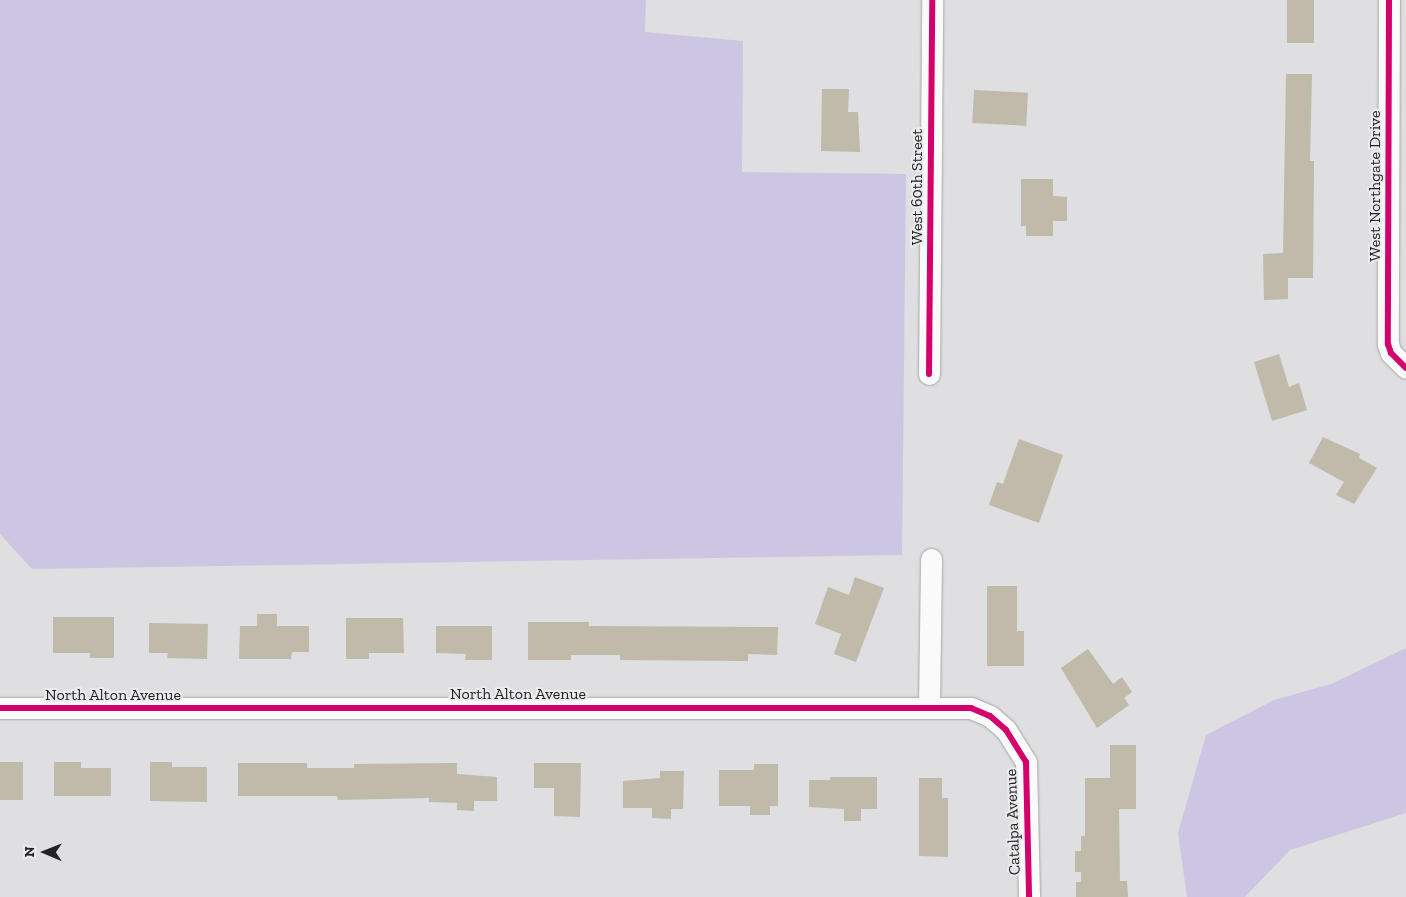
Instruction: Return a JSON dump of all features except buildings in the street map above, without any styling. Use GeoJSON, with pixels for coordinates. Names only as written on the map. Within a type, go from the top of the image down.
{"type":"FeatureCollection","features":[{"type":"Feature","properties":{"kind":"street","name":"West 60th Street"},"geometry":{"type":"LineString","coordinates":[[929,374],[932,0]]}},
{"type":"Feature","properties":{"kind":"street","name":"West Northgate Drive"},"geometry":{"type":"LineString","coordinates":[[1395,1],[1388,344],[1391,353],[1404,367]]}},
{"type":"Feature","properties":{"kind":"street"},"geometry":{"type":"LineString","coordinates":[[929,706],[931,559]]}},
{"type":"Feature","properties":{"kind":"street","name":"North Alton Avenue"},"geometry":{"type":"LineString","coordinates":[[0,708],[958,706],[990,716],[1011,734],[1020,748]]}},
{"type":"Feature","properties":{"kind":"street","name":"Catalpa Avenue"},"geometry":{"type":"LineString","coordinates":[[1020,748],[1028,778],[1029,897]]}},
{"type":"Feature","properties":{"kind":"shaded area"},"geometry":{"type":"Polygon","coordinates":[[[0,0],[646,0],[645,32],[743,41],[742,172],[906,174],[902,555],[32,569],[0,534],[0,0]]]}},
{"type":"Feature","properties":{"kind":"shaded area"},"geometry":{"type":"Polygon","coordinates":[[[1406,648],[1406,813],[1290,850],[1245,897],[1187,897],[1178,833],[1206,735],[1274,700],[1331,684],[1406,648]]]}},
{"type":"Feature","properties":{"kind":"cycle path"},"geometry":{"type":"LineString","coordinates":[[929,374],[932,0]]}},
{"type":"Feature","properties":{"kind":"cycle path"},"geometry":{"type":"LineString","coordinates":[[1389,0],[1388,344],[1391,353],[1406,368]]}},
{"type":"Feature","properties":{"kind":"cycle path"},"geometry":{"type":"LineString","coordinates":[[0,708],[971,708],[990,716],[1006,730],[1026,762],[1029,897]]}}]}
